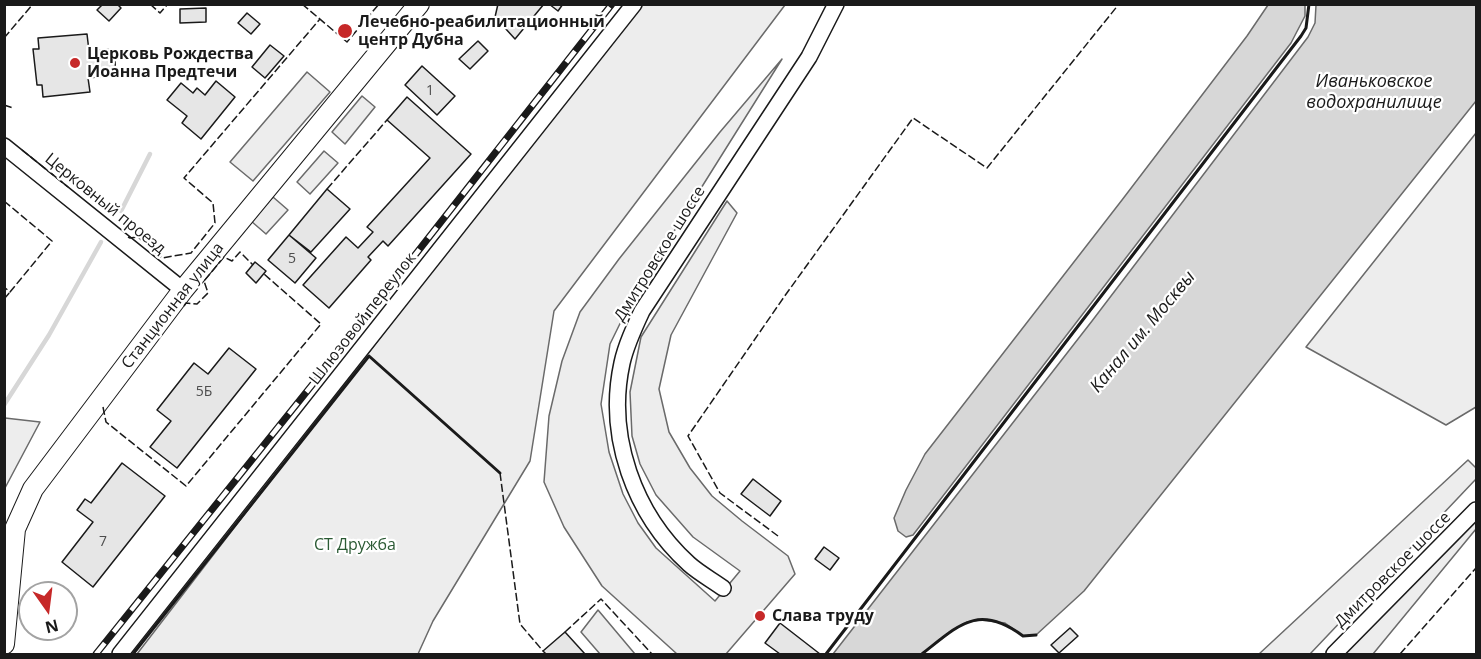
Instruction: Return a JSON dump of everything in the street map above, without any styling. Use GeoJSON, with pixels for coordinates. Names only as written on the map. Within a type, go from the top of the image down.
{"type":"FeatureCollection","features":[{"type":"Feature","properties":{"kind":"main road","name":"Станционная улица"},"geometry":{"type":"LineString","coordinates":[[4,644],[15,529],[33,489],[183,290],[419,4]]}},
{"type":"Feature","properties":{"kind":"street","name":"Шлюзовой переулок"},"geometry":{"type":"LineString","coordinates":[[120,654],[634,4]]}},
{"type":"Feature","properties":{"kind":"street","name":"Дмитровское шоссе"},"geometry":{"type":"LineString","coordinates":[[723,588],[689,564],[667,540],[650,519],[628,475],[618,419],[622,365],[629,339],[642,312],[809,57],[836,4]]}},
{"type":"Feature","properties":{"kind":"street","name":"Церковный проезд"},"geometry":{"type":"LineString","coordinates":[[4,146],[183,290]]}},
{"type":"Feature","properties":{"kind":"street","name":"Дмитровское шоссе"},"geometry":{"type":"LineString","coordinates":[[1334,654],[1476,510]]}},
{"type":"Feature","properties":{"kind":"shaded area","name":"СТ Дружба"},"geometry":{"type":"Polygon","coordinates":[[[636,5],[785,5],[554,311],[530,461],[433,621],[418,654],[137,654],[636,5]]]}},
{"type":"Feature","properties":{"kind":"shaded area"},"geometry":{"type":"Polygon","coordinates":[[[782,59],[634,295],[610,344],[601,404],[609,452],[623,494],[638,523],[656,548],[715,601],[740,571],[693,537],[656,495],[640,464],[632,436],[630,392],[641,337],[727,201],[737,213],[671,335],[659,389],[669,432],[690,468],[712,496],[788,556],[795,574],[726,654],[677,654],[602,586],[564,527],[544,482],[549,416],[562,361],[580,312],[720,132],[782,59]]]}},
{"type":"Feature","properties":{"kind":"shaded area"},"geometry":{"type":"Polygon","coordinates":[[[307,72],[330,92],[253,181],[230,162],[307,72]]]}},
{"type":"Feature","properties":{"kind":"shaded area"},"geometry":{"type":"Polygon","coordinates":[[[362,96],[375,107],[345,144],[332,132],[362,96]]]}},
{"type":"Feature","properties":{"kind":"shaded area"},"geometry":{"type":"Polygon","coordinates":[[[1476,133],[1476,407],[1446,425],[1306,347],[1476,133]]]}},
{"type":"Feature","properties":{"kind":"shaded area"},"geometry":{"type":"Polygon","coordinates":[[[324,151],[338,163],[310,194],[297,182],[324,151]]]}},
{"type":"Feature","properties":{"kind":"shaded area"},"geometry":{"type":"Polygon","coordinates":[[[273,197],[288,210],[266,234],[251,221],[273,197]]]}},
{"type":"Feature","properties":{"kind":"shaded area"},"geometry":{"type":"Polygon","coordinates":[[[4,418],[40,422],[5,488],[4,418]]]}},
{"type":"Feature","properties":{"kind":"shaded area"},"geometry":{"type":"Polygon","coordinates":[[[1468,460],[1476,468],[1476,479],[1310,654],[1259,654],[1468,460]]]}},
{"type":"Feature","properties":{"kind":"shaded area"},"geometry":{"type":"Polygon","coordinates":[[[1476,518],[1476,529],[1373,654],[1344,654],[1476,518]]]}},
{"type":"Feature","properties":{"kind":"shaded area"},"geometry":{"type":"Polygon","coordinates":[[[598,610],[635,654],[600,654],[581,632],[598,610]]]}},
{"type":"Feature","properties":{"kind":"water"},"geometry":{"type":"Polygon","coordinates":[[[1268,5],[1305,5],[1305,16],[1291,43],[913,535],[906,537],[898,531],[894,518],[925,454],[1122,200],[1268,5]]]}},
{"type":"Feature","properties":{"kind":"water","name":"Иваньковское водохранилище"},"geometry":{"type":"Polygon","coordinates":[[[1316,5],[1476,5],[1476,101],[1084,591],[1036,635],[1023,636],[1005,623],[981,620],[967,622],[953,630],[922,654],[833,654],[1092,321],[1308,37],[1315,23],[1316,5]]]}},
{"type":"Feature","properties":{"kind":"building"},"geometry":{"type":"Polygon","coordinates":[[[103,4],[117,4],[121,8],[109,21],[97,10],[103,4]]]}},
{"type":"Feature","properties":{"kind":"building"},"geometry":{"type":"Polygon","coordinates":[[[498,4],[544,4],[515,39],[495,17],[498,4]]]}},
{"type":"Feature","properties":{"kind":"building"},"geometry":{"type":"Polygon","coordinates":[[[549,4],[563,4],[558,11],[549,4]]]}},
{"type":"Feature","properties":{"kind":"building"},"geometry":{"type":"Polygon","coordinates":[[[206,8],[206,22],[180,23],[180,9],[206,8]]]}},
{"type":"Feature","properties":{"kind":"building"},"geometry":{"type":"Polygon","coordinates":[[[247,13],[260,24],[251,34],[238,23],[247,13]]]}},
{"type":"Feature","properties":{"kind":"building","name":"Церковь Рождества Иоанна Предтечи"},"geometry":{"type":"Polygon","coordinates":[[[87,34],[89,51],[114,49],[116,75],[88,78],[90,92],[43,97],[42,85],[37,85],[33,49],[39,49],[38,38],[87,34]]]}},
{"type":"Feature","properties":{"kind":"building"},"geometry":{"type":"Polygon","coordinates":[[[478,41],[488,51],[470,69],[459,59],[478,41]]]}},
{"type":"Feature","properties":{"kind":"building"},"geometry":{"type":"Polygon","coordinates":[[[270,45],[284,56],[265,78],[252,67],[270,45]]]}},
{"type":"Feature","properties":{"kind":"building"},"geometry":{"type":"Polygon","coordinates":[[[422,66],[455,96],[437,115],[405,85],[422,66]]]}},
{"type":"Feature","properties":{"kind":"building"},"geometry":{"type":"Polygon","coordinates":[[[216,81],[235,97],[201,139],[182,123],[187,116],[167,100],[181,83],[193,93],[197,88],[205,95],[216,81]]]}},
{"type":"Feature","properties":{"kind":"building"},"geometry":{"type":"Polygon","coordinates":[[[407,97],[471,154],[388,246],[383,241],[368,257],[371,260],[329,308],[303,285],[346,237],[358,248],[373,232],[367,227],[430,158],[387,120],[407,97]]]}},
{"type":"Feature","properties":{"kind":"building"},"geometry":{"type":"Polygon","coordinates":[[[327,189],[350,209],[311,252],[289,235],[327,189]]]}},
{"type":"Feature","properties":{"kind":"building"},"geometry":{"type":"Polygon","coordinates":[[[289,235],[316,258],[295,283],[268,260],[289,235]]]}},
{"type":"Feature","properties":{"kind":"building"},"geometry":{"type":"Polygon","coordinates":[[[255,262],[266,271],[256,283],[246,273],[255,262]]]}},
{"type":"Feature","properties":{"kind":"building"},"geometry":{"type":"Polygon","coordinates":[[[229,348],[256,369],[177,468],[150,447],[171,421],[157,410],[194,363],[208,374],[229,348]]]}},
{"type":"Feature","properties":{"kind":"building"},"geometry":{"type":"Polygon","coordinates":[[[122,463],[165,496],[93,587],[62,562],[93,522],[77,510],[85,499],[91,503],[122,463]]]}},
{"type":"Feature","properties":{"kind":"building"},"geometry":{"type":"Polygon","coordinates":[[[753,479],[781,501],[770,516],[741,494],[753,479]]]}},
{"type":"Feature","properties":{"kind":"building"},"geometry":{"type":"Polygon","coordinates":[[[824,547],[839,558],[830,570],[815,559],[824,547]]]}},
{"type":"Feature","properties":{"kind":"building"},"geometry":{"type":"Polygon","coordinates":[[[780,623],[820,654],[780,654],[765,643],[780,623]]]}},
{"type":"Feature","properties":{"kind":"building"},"geometry":{"type":"Polygon","coordinates":[[[1070,628],[1078,636],[1059,653],[1051,645],[1070,628]]]}},
{"type":"Feature","properties":{"kind":"building"},"geometry":{"type":"Polygon","coordinates":[[[565,632],[585,654],[546,654],[543,651],[565,632]]]}},
{"type":"Feature","properties":{"kind":"waterway"},"geometry":{"type":"LineString","coordinates":[[121,211],[150,154]]}},
{"type":"Feature","properties":{"kind":"waterway"},"geometry":{"type":"LineString","coordinates":[[4,405],[49,335],[101,242]]}},
{"type":"Feature","properties":{"kind":"railway"},"geometry":{"type":"LineString","coordinates":[[96,654],[353,334],[612,4]]}},
{"type":"Feature","properties":{"kind":"fence"},"geometry":{"type":"LineString","coordinates":[[4,38],[33,4]]}},
{"type":"Feature","properties":{"kind":"fence"},"geometry":{"type":"LineString","coordinates":[[150,4],[160,13],[168,4]]}},
{"type":"Feature","properties":{"kind":"fence"},"geometry":{"type":"LineString","coordinates":[[302,4],[347,42],[379,4]]}},
{"type":"Feature","properties":{"kind":"fence"},"geometry":{"type":"LineString","coordinates":[[778,536],[720,493],[688,436],[784,297],[913,118],[987,168],[1119,4]]}},
{"type":"Feature","properties":{"kind":"fence"},"geometry":{"type":"LineString","coordinates":[[128,237],[138,237],[162,258],[191,253],[215,223],[213,203],[184,178],[320,19]]}},
{"type":"Feature","properties":{"kind":"fence"},"geometry":{"type":"LineString","coordinates":[[4,105],[13,108]]}},
{"type":"Feature","properties":{"kind":"fence"},"geometry":{"type":"LineString","coordinates":[[327,189],[387,120]]}},
{"type":"Feature","properties":{"kind":"fence"},"geometry":{"type":"LineString","coordinates":[[22,150],[68,187]]}},
{"type":"Feature","properties":{"kind":"fence"},"geometry":{"type":"LineString","coordinates":[[4,201],[52,241],[10,292],[4,287]]}},
{"type":"Feature","properties":{"kind":"fence"},"geometry":{"type":"LineString","coordinates":[[184,306],[186,303],[197,304],[208,293],[204,281],[224,257],[232,261],[240,252],[253,265]]}},
{"type":"Feature","properties":{"kind":"fence"},"geometry":{"type":"LineString","coordinates":[[103,407],[106,422],[186,486],[321,324],[264,274]]}},
{"type":"Feature","properties":{"kind":"fence"},"geometry":{"type":"LineString","coordinates":[[4,299],[10,292]]}},
{"type":"Feature","properties":{"kind":"fence"},"geometry":{"type":"LineString","coordinates":[[500,473],[520,624],[543,651]]}},
{"type":"Feature","properties":{"kind":"fence"},"geometry":{"type":"LineString","coordinates":[[1400,654],[1476,568]]}},
{"type":"Feature","properties":{"kind":"fence"},"geometry":{"type":"LineString","coordinates":[[565,632],[601,599],[652,654]]}},
{"type":"Feature","properties":{"kind":"wall"},"geometry":{"type":"LineString","coordinates":[[826,654],[1301,36],[1306,28],[1309,4]]}},
{"type":"Feature","properties":{"kind":"wall"},"geometry":{"type":"LineString","coordinates":[[133,654],[369,356],[500,473]]}},
{"type":"Feature","properties":{"kind":"wall"},"geometry":{"type":"LineString","coordinates":[[922,654],[947,634],[969,622],[993,621],[1023,636],[1036,635]]}},
{"type":"Feature","properties":{"kind":"place","name":"Лечебно-реабилитационный центр Дубна"},"geometry":{"type":"Point","coordinates":[345,31]}},
{"type":"Feature","properties":{"kind":"place","name":"Церковь Рождества Иоанна Предтечи"},"geometry":{"type":"Point","coordinates":[75,63]}},
{"type":"Feature","properties":{"kind":"place","name":"Слава труду"},"geometry":{"type":"Point","coordinates":[760,616]}},
{"type":"Feature","properties":{"kind":"water label","name":"Канал им. Москвы"},"geometry":{"type":"Point","coordinates":[1143,332]}}]}
